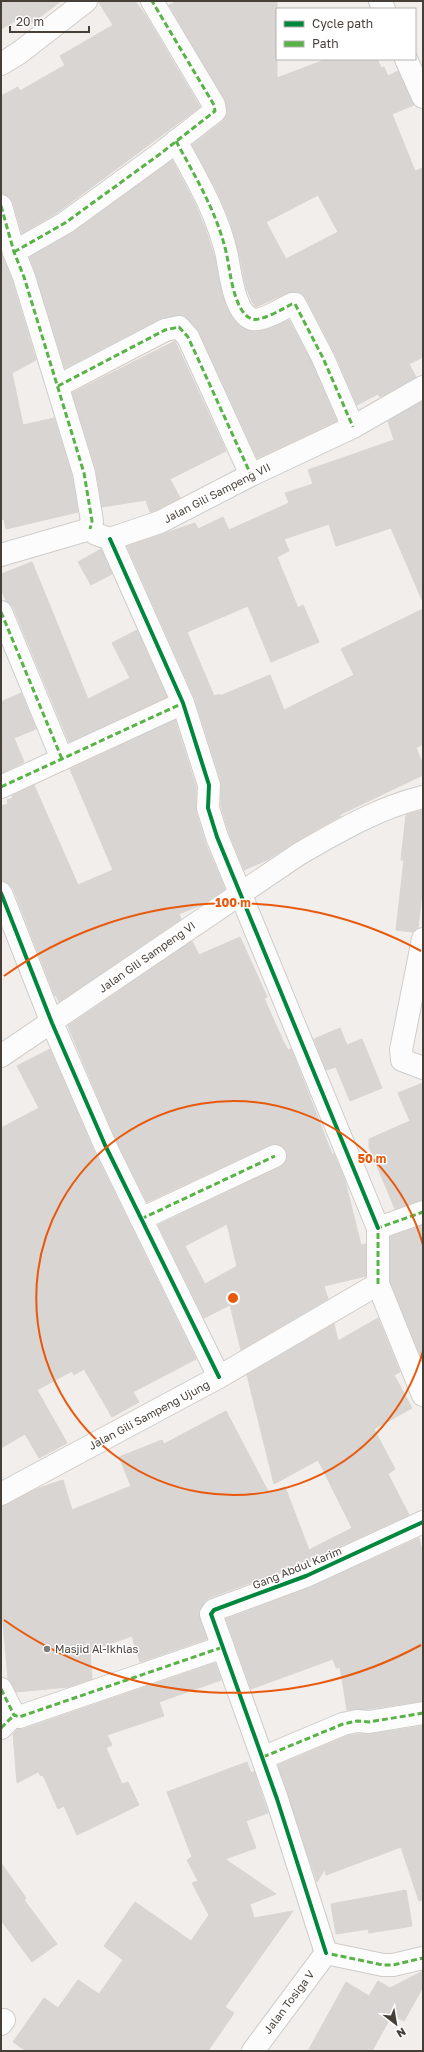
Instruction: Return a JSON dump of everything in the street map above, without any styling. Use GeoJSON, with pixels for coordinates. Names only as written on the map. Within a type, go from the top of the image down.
{"type":"FeatureCollection","features":[{"type":"Feature","properties":{"kind":"street"},"geometry":{"type":"LineString","coordinates":[[1,64],[19,53],[86,1]]}},
{"type":"Feature","properties":{"kind":"street"},"geometry":{"type":"LineString","coordinates":[[14,252],[65,223],[176,141],[215,110],[214,105],[152,1]]}},
{"type":"Feature","properties":{"kind":"street"},"geometry":{"type":"LineString","coordinates":[[406,60],[423,97]]}},
{"type":"Feature","properties":{"kind":"street"},"geometry":{"type":"LineString","coordinates":[[176,141],[213,210],[226,255],[233,289],[245,314],[256,319],[295,304],[353,426]]}},
{"type":"Feature","properties":{"kind":"street"},"geometry":{"type":"LineString","coordinates":[[1,206],[14,252],[24,277],[38,327],[58,386],[84,472],[92,520],[90,529]]}},
{"type":"Feature","properties":{"kind":"street"},"geometry":{"type":"LineString","coordinates":[[58,386],[165,330],[179,327],[188,337],[251,475]]}},
{"type":"Feature","properties":{"kind":"street","name":"Jalan Gili Sampeng VII"},"geometry":{"type":"LineString","coordinates":[[110,539],[160,522],[251,475],[353,426],[423,387]]}},
{"type":"Feature","properties":{"kind":"street"},"geometry":{"type":"LineString","coordinates":[[90,529],[96,534],[110,539],[183,703],[208,786],[208,808],[217,837],[239,894],[378,1228],[378,1284],[423,1395]]}},
{"type":"Feature","properties":{"kind":"street"},"geometry":{"type":"LineString","coordinates":[[1,555],[90,529]]}},
{"type":"Feature","properties":{"kind":"street"},"geometry":{"type":"LineString","coordinates":[[1,612],[62,759]]}},
{"type":"Feature","properties":{"kind":"street"},"geometry":{"type":"LineString","coordinates":[[1,787],[183,703]]}},
{"type":"Feature","properties":{"kind":"street","name":"Jalan Gili Sampeng VI"},"geometry":{"type":"LineString","coordinates":[[1,1056],[52,1023],[239,894],[342,828],[399,803],[423,797]]}},
{"type":"Feature","properties":{"kind":"street"},"geometry":{"type":"LineString","coordinates":[[1,893],[52,1023],[105,1145],[219,1378]]}},
{"type":"Feature","properties":{"kind":"street"},"geometry":{"type":"LineString","coordinates":[[423,939],[401,1050],[402,1060],[423,1068]]}},
{"type":"Feature","properties":{"kind":"street"},"geometry":{"type":"LineString","coordinates":[[141,1219],[275,1156]]}},
{"type":"Feature","properties":{"kind":"street"},"geometry":{"type":"LineString","coordinates":[[378,1228],[423,1212]]}},
{"type":"Feature","properties":{"kind":"street","name":"Jalan Gili Sampeng Ujung"},"geometry":{"type":"LineString","coordinates":[[1,1494],[219,1378],[378,1284]]}},
{"type":"Feature","properties":{"kind":"street","name":"Gang Abdul Karim"},"geometry":{"type":"LineString","coordinates":[[223,1647],[212,1617],[212,1611],[306,1576],[423,1522]]}},
{"type":"Feature","properties":{"kind":"street"},"geometry":{"type":"LineString","coordinates":[[1,1689],[7,1722],[223,1647],[277,1798],[326,1953],[383,1965],[423,1958]]}},
{"type":"Feature","properties":{"kind":"street"},"geometry":{"type":"LineString","coordinates":[[274,1753],[343,1724],[357,1721],[369,1722],[423,1713]]}},
{"type":"Feature","properties":{"kind":"street","name":"Jalan Tosiga V"},"geometry":{"type":"LineString","coordinates":[[253,2051],[326,1953]]}},
{"type":"Feature","properties":{"kind":"building"},"geometry":{"type":"Polygon","coordinates":[[[1,1],[61,1],[28,26],[22,17],[1,29],[1,1]]]}},
{"type":"Feature","properties":{"kind":"building"},"geometry":{"type":"Polygon","coordinates":[[[98,1],[135,1],[146,16],[200,107],[58,212],[22,233],[13,202],[9,197],[1,194],[1,96],[18,87],[20,91],[65,65],[60,56],[113,25],[98,1]]]}},
{"type":"Feature","properties":{"kind":"building"},"geometry":{"type":"Polygon","coordinates":[[[178,1],[277,1],[277,78],[324,60],[377,60],[381,68],[384,67],[388,76],[398,71],[414,105],[392,114],[415,171],[423,168],[423,357],[409,364],[416,377],[380,397],[378,394],[357,405],[334,352],[306,298],[302,294],[295,292],[287,293],[256,307],[252,302],[246,287],[239,253],[230,221],[217,191],[192,145],[223,121],[227,115],[226,103],[169,5],[178,1]],[[318,195],[266,222],[286,259],[338,232],[318,195]]]}},
{"type":"Feature","properties":{"kind":"building"},"geometry":{"type":"Polygon","coordinates":[[[172,160],[194,202],[206,230],[215,259],[222,295],[231,316],[239,326],[255,332],[271,328],[289,320],[312,363],[337,421],[257,458],[199,332],[183,315],[159,319],[65,368],[30,257],[72,233],[172,160]]]}},
{"type":"Feature","properties":{"kind":"building"},"geometry":{"type":"Polygon","coordinates":[[[1,252],[12,281],[36,360],[12,373],[23,425],[54,418],[72,476],[78,512],[6,529],[4,519],[1,520],[1,252]]]}},
{"type":"Feature","properties":{"kind":"building"},"geometry":{"type":"Polygon","coordinates":[[[175,341],[226,451],[170,479],[180,498],[152,512],[150,512],[146,500],[102,507],[96,469],[72,393],[175,341]]]}},
{"type":"Feature","properties":{"kind":"building"},"geometry":{"type":"Polygon","coordinates":[[[423,401],[423,602],[391,528],[336,546],[329,524],[284,539],[289,551],[277,557],[298,608],[303,605],[319,642],[271,662],[248,606],[187,632],[214,696],[220,694],[220,696],[270,675],[284,710],[354,675],[341,649],[423,609],[423,744],[416,748],[423,764],[423,775],[337,816],[341,816],[293,843],[267,860],[244,870],[229,833],[221,806],[221,781],[195,699],[127,546],[195,523],[198,529],[223,517],[229,530],[289,503],[285,493],[313,484],[308,470],[394,440],[388,421],[423,401]]]}},
{"type":"Feature","properties":{"kind":"building"},"geometry":{"type":"Polygon","coordinates":[[[101,549],[112,574],[91,585],[78,562],[101,549]]]}},
{"type":"Feature","properties":{"kind":"building"},"geometry":{"type":"Polygon","coordinates":[[[32,562],[88,699],[130,678],[112,643],[137,630],[167,697],[69,742],[13,607],[6,601],[1,589],[1,574],[32,562]]]}},
{"type":"Feature","properties":{"kind":"building"},"geometry":{"type":"Polygon","coordinates":[[[21,693],[36,729],[14,738],[24,762],[2,773],[1,702],[21,693]]]}},
{"type":"Feature","properties":{"kind":"building"},"geometry":{"type":"Polygon","coordinates":[[[175,720],[196,787],[196,812],[205,842],[225,889],[203,904],[179,914],[181,919],[59,1002],[56,995],[55,996],[13,888],[1,879],[1,806],[8,804],[7,800],[13,798],[12,796],[34,785],[78,885],[113,870],[70,769],[175,720]]]}},
{"type":"Feature","properties":{"kind":"building"},"geometry":{"type":"Polygon","coordinates":[[[423,810],[423,893],[418,928],[413,932],[396,930],[404,860],[401,860],[406,815],[423,810]]]}},
{"type":"Feature","properties":{"kind":"building"},"geometry":{"type":"Polygon","coordinates":[[[240,937],[267,997],[264,998],[284,1043],[288,1050],[291,1049],[332,1154],[334,1154],[345,1181],[361,1245],[366,1244],[366,1276],[324,1286],[328,1299],[241,1350],[230,1305],[204,1318],[158,1225],[280,1167],[285,1163],[287,1157],[286,1150],[282,1146],[276,1144],[270,1145],[147,1202],[116,1140],[68,1026],[192,941],[199,955],[240,937]],[[227,1224],[185,1246],[205,1284],[237,1266],[227,1224]]]}},
{"type":"Feature","properties":{"kind":"building"},"geometry":{"type":"Polygon","coordinates":[[[340,1028],[347,1045],[362,1039],[382,1088],[350,1101],[336,1067],[326,1070],[314,1039],[340,1028]]]}},
{"type":"Feature","properties":{"kind":"building"},"geometry":{"type":"Polygon","coordinates":[[[50,1049],[94,1151],[196,1359],[133,1392],[139,1402],[112,1417],[84,1369],[74,1375],[72,1371],[37,1390],[67,1443],[39,1458],[25,1434],[1,1448],[1,1128],[39,1108],[17,1066],[50,1049]]]}},
{"type":"Feature","properties":{"kind":"building"},"geometry":{"type":"Polygon","coordinates":[[[423,1083],[423,1200],[395,1209],[369,1147],[369,1139],[410,1121],[398,1093],[423,1083]]]}},
{"type":"Feature","properties":{"kind":"building"},"geometry":{"type":"Polygon","coordinates":[[[423,1225],[423,1362],[390,1282],[390,1237],[423,1225]]]}},
{"type":"Feature","properties":{"kind":"building"},"geometry":{"type":"Polygon","coordinates":[[[378,1318],[400,1372],[394,1375],[412,1408],[374,1429],[395,1469],[388,1474],[409,1515],[301,1564],[209,1598],[204,1602],[199,1612],[207,1639],[140,1662],[132,1636],[90,1651],[92,1679],[68,1687],[16,1692],[8,1679],[1,1600],[1,1506],[39,1488],[63,1480],[72,1510],[131,1486],[119,1457],[162,1440],[164,1444],[226,1411],[269,1493],[285,1487],[309,1550],[352,1528],[318,1460],[274,1484],[247,1375],[334,1324],[338,1341],[378,1318]]]}},
{"type":"Feature","properties":{"kind":"building"},"geometry":{"type":"Polygon","coordinates":[[[419,1538],[423,1554],[423,1701],[368,1709],[347,1710],[340,1667],[336,1668],[333,1659],[251,1689],[226,1619],[311,1587],[419,1538]]]}},
{"type":"Feature","properties":{"kind":"building"},"geometry":{"type":"Polygon","coordinates":[[[215,1663],[221,1680],[159,1702],[164,1716],[107,1735],[112,1745],[106,1748],[122,1784],[128,1782],[139,1805],[77,1835],[64,1806],[58,1809],[43,1775],[41,1776],[38,1772],[17,1783],[13,1734],[18,1729],[23,1729],[215,1663]]]}},
{"type":"Feature","properties":{"kind":"building"},"geometry":{"type":"Polygon","coordinates":[[[423,1726],[423,1900],[419,1901],[401,1847],[326,1875],[325,1869],[317,1882],[278,1765],[347,1736],[423,1726]]]}},
{"type":"Feature","properties":{"kind":"building"},"geometry":{"type":"Polygon","coordinates":[[[247,1762],[251,1773],[254,1771],[268,1813],[246,1821],[256,1848],[225,1859],[276,1894],[250,1904],[254,1918],[293,1911],[225,2007],[234,2013],[208,2051],[26,2051],[13,2042],[44,1998],[58,2008],[78,1980],[99,1994],[123,1960],[104,1946],[135,1902],[191,1941],[209,1915],[192,1883],[198,1881],[187,1860],[192,1857],[167,1792],[247,1762]]]}},
{"type":"Feature","properties":{"kind":"building"},"geometry":{"type":"Polygon","coordinates":[[[1,1863],[26,1898],[24,1900],[57,1944],[32,1962],[1,1920],[1,1863]]]}},
{"type":"Feature","properties":{"kind":"building"},"geometry":{"type":"Polygon","coordinates":[[[406,1890],[412,1926],[369,1933],[368,1929],[336,1934],[331,1904],[406,1890]]]}},
{"type":"Feature","properties":{"kind":"building"},"geometry":{"type":"Polygon","coordinates":[[[423,1971],[423,1987],[404,2021],[392,2015],[372,2051],[308,2051],[346,1982],[369,1996],[378,1981],[390,1988],[423,1971]]]}},
{"type":"Feature","properties":{"kind":"marked path"},"geometry":{"type":"LineString","coordinates":[[14,252],[65,223],[160,154],[215,111],[214,105],[152,1]]}},
{"type":"Feature","properties":{"kind":"marked path"},"geometry":{"type":"LineString","coordinates":[[176,141],[206,197],[218,226],[227,256],[231,281],[241,309],[246,315],[252,319],[256,319],[267,317],[292,304],[295,304],[323,358],[353,427]]}},
{"type":"Feature","properties":{"kind":"marked path"},"geometry":{"type":"LineString","coordinates":[[1,206],[14,252],[24,277],[84,473],[92,521],[90,529]]}},
{"type":"Feature","properties":{"kind":"marked path"},"geometry":{"type":"LineString","coordinates":[[58,386],[165,330],[179,327],[188,337],[251,475]]}},
{"type":"Feature","properties":{"kind":"marked path"},"geometry":{"type":"LineString","coordinates":[[1,612],[62,759]]}},
{"type":"Feature","properties":{"kind":"marked path"},"geometry":{"type":"LineString","coordinates":[[1,787],[183,703]]}},
{"type":"Feature","properties":{"kind":"marked path"},"geometry":{"type":"LineString","coordinates":[[141,1219],[275,1156]]}},
{"type":"Feature","properties":{"kind":"marked path"},"geometry":{"type":"LineString","coordinates":[[378,1284],[378,1228],[423,1212]]}},
{"type":"Feature","properties":{"kind":"marked path"},"geometry":{"type":"LineString","coordinates":[[1,1689],[14,1715],[19,1717],[223,1647]]}},
{"type":"Feature","properties":{"kind":"marked path"},"geometry":{"type":"LineString","coordinates":[[263,1757],[343,1724],[357,1721],[369,1722],[423,1713]]}},
{"type":"Feature","properties":{"kind":"marked path"},"geometry":{"type":"LineString","coordinates":[[1,1728],[14,1715]]}},
{"type":"Feature","properties":{"kind":"marked path"},"geometry":{"type":"LineString","coordinates":[[325,1950],[326,1953],[383,1965],[393,1965],[423,1958]]}},
{"type":"Feature","properties":{"kind":"cycle path"},"geometry":{"type":"LineString","coordinates":[[110,539],[183,703],[209,785],[208,808],[217,837],[378,1228]]}},
{"type":"Feature","properties":{"kind":"cycle path"},"geometry":{"type":"LineString","coordinates":[[1,893],[52,1023],[105,1145],[219,1377]]}},
{"type":"Feature","properties":{"kind":"cycle path"},"geometry":{"type":"LineString","coordinates":[[326,1953],[277,1799],[211,1614],[214,1610],[306,1576],[423,1522]]}},
{"type":"Feature","properties":{"kind":"place","name":"Masjid Al-Ikhlas"},"geometry":{"type":"Point","coordinates":[47,1649]}}]}
